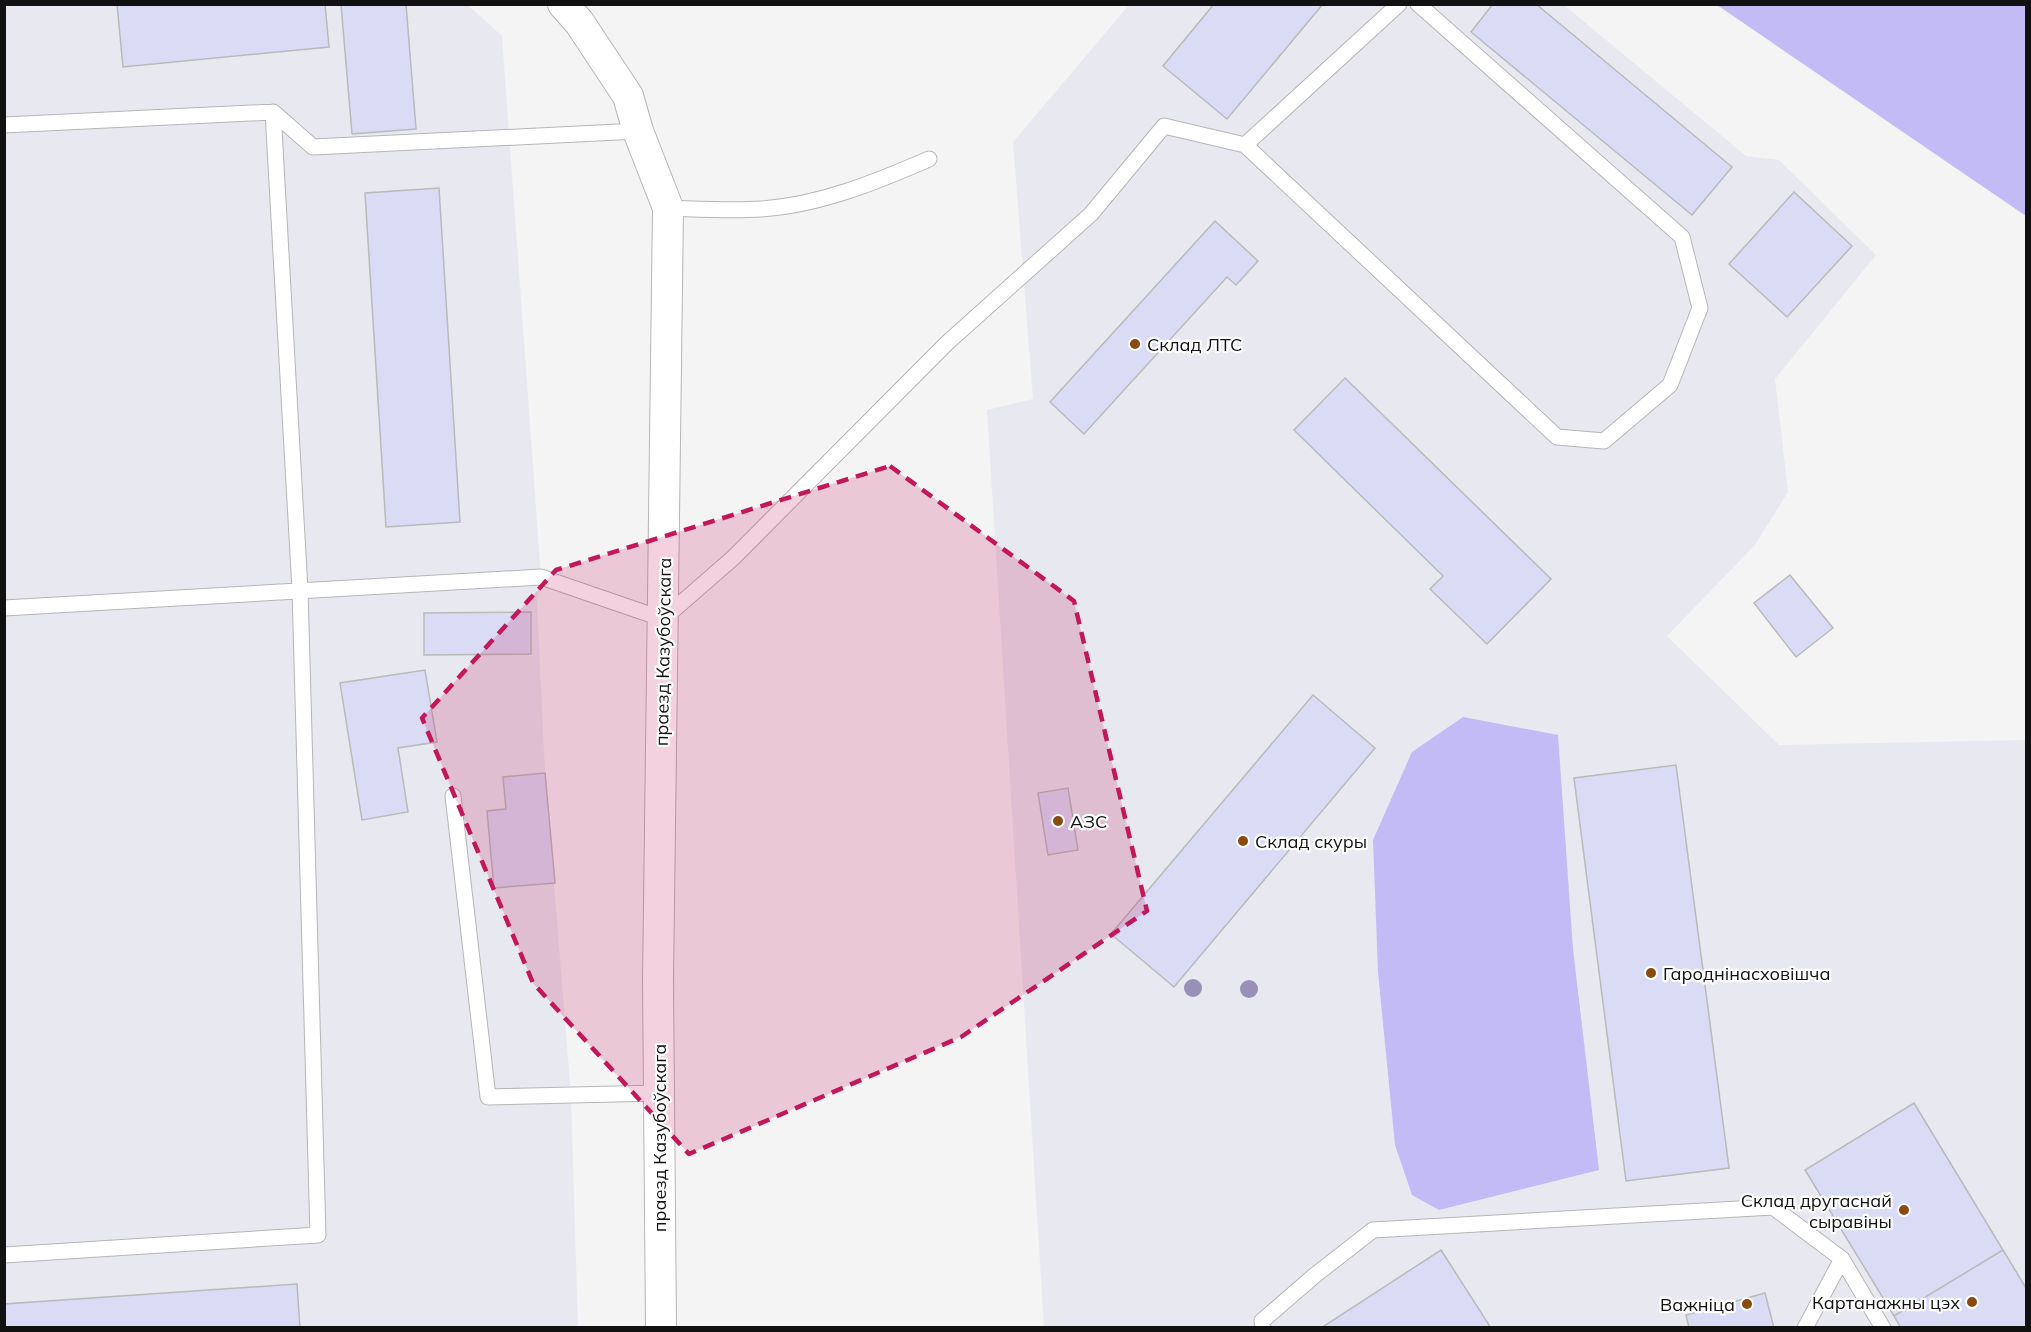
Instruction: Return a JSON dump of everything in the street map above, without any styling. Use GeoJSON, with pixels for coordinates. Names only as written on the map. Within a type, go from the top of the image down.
{"type":"FeatureCollection","features":[{"type":"Feature","properties":{"kind":"street","name":"праезд Казубоўскага"},"geometry":{"type":"LineString","coordinates":[[563,4],[579,22],[628,96],[638,130],[668,208],[659,1093],[661,1328]]}},
{"type":"Feature","properties":{"kind":"lane"},"geometry":{"type":"LineString","coordinates":[[1245,145],[1399,4]]}},
{"type":"Feature","properties":{"kind":"lane"},"geometry":{"type":"LineString","coordinates":[[4,608],[541,577],[663,619],[733,558],[948,343],[1091,214],[1164,126],[1245,145],[1557,437],[1604,441],[1670,385],[1700,308],[1682,237],[1418,4]]}},
{"type":"Feature","properties":{"kind":"lane"},"geometry":{"type":"LineString","coordinates":[[4,125],[273,112],[313,147],[638,130]]}},
{"type":"Feature","properties":{"kind":"lane"},"geometry":{"type":"LineString","coordinates":[[4,1255],[318,1235],[300,590],[273,112]]}},
{"type":"Feature","properties":{"kind":"lane"},"geometry":{"type":"LineString","coordinates":[[668,208],[761,209],[805,203],[884,179],[929,159]]}},
{"type":"Feature","properties":{"kind":"lane"},"geometry":{"type":"LineString","coordinates":[[453,796],[488,1097],[659,1093]]}},
{"type":"Feature","properties":{"kind":"lane"},"geometry":{"type":"LineString","coordinates":[[1263,1328],[1262,1321],[1314,1276],[1373,1230],[1773,1207],[1842,1259],[1883,1328]]}},
{"type":"Feature","properties":{"kind":"lane"},"geometry":{"type":"LineString","coordinates":[[1805,1328],[1842,1259]]}},
{"type":"Feature","properties":{"kind":"highlighted area"},"geometry":{"type":"Polygon","coordinates":[[[890,466],[1074,601],[1147,911],[961,1037],[689,1154],[533,983],[422,718],[556,570],[890,466]]]}},
{"type":"Feature","properties":{"kind":"shaded area"},"geometry":{"type":"Polygon","coordinates":[[[5,5],[468,5],[502,36],[541,577],[537,602],[545,773],[571,1095],[578,1327],[5,1328],[5,5]]]}},
{"type":"Feature","properties":{"kind":"shaded area"},"geometry":{"type":"Polygon","coordinates":[[[1129,5],[1564,5],[1746,156],[1779,160],[1876,255],[1775,379],[1788,492],[1755,545],[1667,636],[1779,745],[2026,740],[2026,1327],[1044,1327],[987,410],[1033,399],[1013,142],[1129,5]]]}},
{"type":"Feature","properties":{"kind":"shaded area"},"geometry":{"type":"Polygon","coordinates":[[[1717,5],[2026,5],[2026,216],[1717,5]]]}},
{"type":"Feature","properties":{"kind":"shaded area"},"geometry":{"type":"Polygon","coordinates":[[[1463,717],[1558,735],[1573,949],[1599,1170],[1439,1210],[1412,1195],[1395,1145],[1378,972],[1373,840],[1412,752],[1463,717]]]}},
{"type":"Feature","properties":{"kind":"building"},"geometry":{"type":"Polygon","coordinates":[[[117,4],[325,4],[329,47],[123,67],[117,4]]]}},
{"type":"Feature","properties":{"kind":"building"},"geometry":{"type":"Polygon","coordinates":[[[341,4],[406,4],[416,129],[352,134],[341,4]]]}},
{"type":"Feature","properties":{"kind":"building"},"geometry":{"type":"Polygon","coordinates":[[[1214,4],[1323,4],[1227,119],[1163,66],[1214,4]]]}},
{"type":"Feature","properties":{"kind":"building"},"geometry":{"type":"Polygon","coordinates":[[[1493,4],[1536,4],[1732,167],[1692,215],[1471,32],[1493,4]]]}},
{"type":"Feature","properties":{"kind":"building"},"geometry":{"type":"Polygon","coordinates":[[[439,188],[460,522],[386,527],[365,193],[439,188]]]}},
{"type":"Feature","properties":{"kind":"building"},"geometry":{"type":"Polygon","coordinates":[[[1794,192],[1852,246],[1787,317],[1729,264],[1794,192]]]}},
{"type":"Feature","properties":{"kind":"building","name":"Склад ЛТС"},"geometry":{"type":"Polygon","coordinates":[[[1215,221],[1258,261],[1236,285],[1227,277],[1084,434],[1050,402],[1215,221]]]}},
{"type":"Feature","properties":{"kind":"building"},"geometry":{"type":"Polygon","coordinates":[[[1345,378],[1551,579],[1487,644],[1430,589],[1443,576],[1294,430],[1345,378]]]}},
{"type":"Feature","properties":{"kind":"building"},"geometry":{"type":"Polygon","coordinates":[[[1790,575],[1833,628],[1796,657],[1754,603],[1790,575]]]}},
{"type":"Feature","properties":{"kind":"building"},"geometry":{"type":"Polygon","coordinates":[[[531,612],[531,654],[424,655],[424,613],[531,612]]]}},
{"type":"Feature","properties":{"kind":"building"},"geometry":{"type":"Polygon","coordinates":[[[425,670],[437,742],[398,748],[408,812],[362,820],[340,683],[425,670]]]}},
{"type":"Feature","properties":{"kind":"building","name":"Склад скуры"},"geometry":{"type":"Polygon","coordinates":[[[1313,695],[1375,748],[1174,987],[1111,934],[1313,695]]]}},
{"type":"Feature","properties":{"kind":"building","name":"Гароднінасховішча"},"geometry":{"type":"Polygon","coordinates":[[[1676,765],[1729,1168],[1626,1181],[1574,778],[1676,765]]]}},
{"type":"Feature","properties":{"kind":"building"},"geometry":{"type":"Polygon","coordinates":[[[545,773],[555,883],[494,888],[487,811],[506,809],[503,777],[545,773]]]}},
{"type":"Feature","properties":{"kind":"building","name":"АЗС"},"geometry":{"type":"Polygon","coordinates":[[[1068,788],[1078,850],[1048,855],[1038,793],[1068,788]]]}},
{"type":"Feature","properties":{"kind":"building","name":"Склад другаснай сыравіны"},"geometry":{"type":"Polygon","coordinates":[[[1914,1103],[2003,1250],[1894,1316],[1805,1170],[1914,1103]]]}},
{"type":"Feature","properties":{"kind":"building"},"geometry":{"type":"Polygon","coordinates":[[[1441,1250],[1491,1328],[1321,1328],[1441,1250]]]}},
{"type":"Feature","properties":{"kind":"building","name":"Картанажны цэх"},"geometry":{"type":"Polygon","coordinates":[[[2003,1250],[2026,1288],[2026,1328],[1901,1328],[1894,1316],[2003,1250]]]}},
{"type":"Feature","properties":{"kind":"building"},"geometry":{"type":"Polygon","coordinates":[[[297,1284],[300,1328],[4,1328],[4,1304],[297,1284]]]}},
{"type":"Feature","properties":{"kind":"building","name":"Важніца"},"geometry":{"type":"Polygon","coordinates":[[[1765,1293],[1774,1328],[1689,1328],[1686,1315],[1765,1293]]]}},
{"type":"Feature","properties":{"kind":"place","name":"Склад ЛТС"},"geometry":{"type":"Point","coordinates":[1135,344]}},
{"type":"Feature","properties":{"kind":"place","name":"АЗС"},"geometry":{"type":"Point","coordinates":[1058,821]}},
{"type":"Feature","properties":{"kind":"place","name":"Склад скуры"},"geometry":{"type":"Point","coordinates":[1243,841]}},
{"type":"Feature","properties":{"kind":"place","name":"Гароднінасховішча"},"geometry":{"type":"Point","coordinates":[1651,973]}},
{"type":"Feature","properties":{"kind":"place","name":"Склад другаснай сыравіны"},"geometry":{"type":"Point","coordinates":[1904,1210]}},
{"type":"Feature","properties":{"kind":"place","name":"Картанажны цэх"},"geometry":{"type":"Point","coordinates":[1972,1302]}},
{"type":"Feature","properties":{"kind":"place","name":"Важніца"},"geometry":{"type":"Point","coordinates":[1747,1304]}}]}
